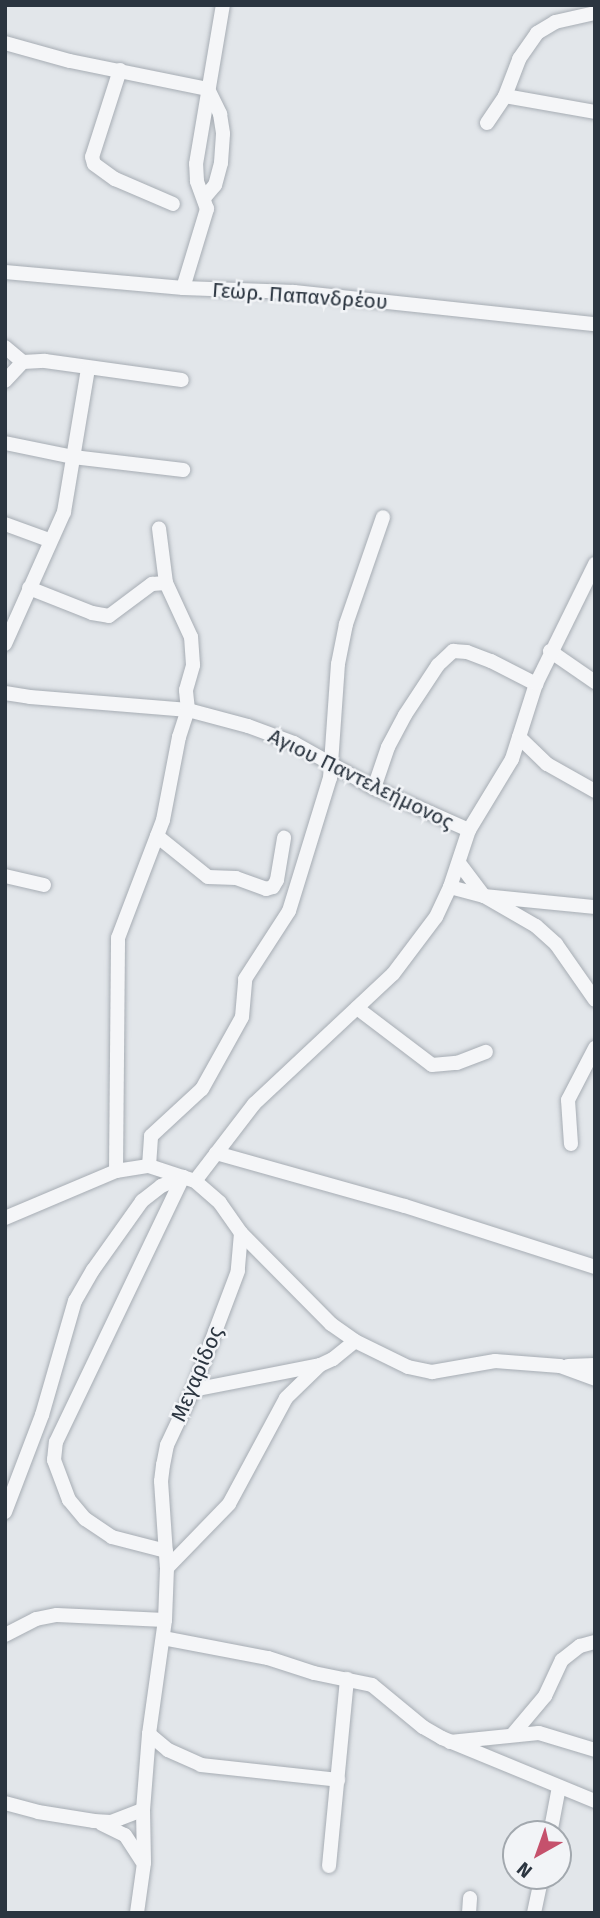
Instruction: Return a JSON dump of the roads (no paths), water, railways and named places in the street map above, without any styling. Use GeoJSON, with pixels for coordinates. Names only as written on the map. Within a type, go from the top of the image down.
{"type":"FeatureCollection","features":[{"type":"Feature","properties":{"kind":"street"},"geometry":{"type":"LineString","coordinates":[[183,288],[207,209],[197,181],[196,164],[223,5]]}},
{"type":"Feature","properties":{"kind":"street"},"geometry":{"type":"LineString","coordinates":[[487,123],[505,96],[519,59],[537,33],[555,22],[595,13]]}},
{"type":"Feature","properties":{"kind":"street"},"geometry":{"type":"LineString","coordinates":[[5,43],[208,89]]}},
{"type":"Feature","properties":{"kind":"street"},"geometry":{"type":"LineString","coordinates":[[120,71],[92,157],[94,164],[115,179],[173,204]]}},
{"type":"Feature","properties":{"kind":"street"},"geometry":{"type":"LineString","coordinates":[[204,198],[215,185],[221,163],[223,134],[220,114],[208,89]]}},
{"type":"Feature","properties":{"kind":"street"},"geometry":{"type":"LineString","coordinates":[[505,96],[595,112]]}},
{"type":"Feature","properties":{"kind":"street","name":"Γεώρ. Παπανδρέου"},"geometry":{"type":"LineString","coordinates":[[5,272],[183,288],[294,292],[595,324]]}},
{"type":"Feature","properties":{"kind":"street"},"geometry":{"type":"LineString","coordinates":[[5,347],[23,362],[45,361],[182,380]]}},
{"type":"Feature","properties":{"kind":"street"},"geometry":{"type":"LineString","coordinates":[[5,381],[23,362]]}},
{"type":"Feature","properties":{"kind":"street"},"geometry":{"type":"LineString","coordinates":[[5,644],[49,540],[64,512],[88,369]]}},
{"type":"Feature","properties":{"kind":"street"},"geometry":{"type":"LineString","coordinates":[[5,443],[74,457],[183,470]]}},
{"type":"Feature","properties":{"kind":"street"},"geometry":{"type":"LineString","coordinates":[[149,1166],[150,1136],[202,1089],[242,1017],[245,979],[289,911],[327,793],[338,664],[346,624],[383,517]]}},
{"type":"Feature","properties":{"kind":"street"},"geometry":{"type":"LineString","coordinates":[[5,524],[49,540]]}},
{"type":"Feature","properties":{"kind":"street"},"geometry":{"type":"LineString","coordinates":[[116,1171],[118,937],[158,836],[188,710],[187,690],[193,664],[191,637],[166,583],[159,528]]}},
{"type":"Feature","properties":{"kind":"street"},"geometry":{"type":"LineString","coordinates":[[166,1551],[112,1537],[85,1519],[69,1500],[54,1460],[56,1441],[189,1179],[216,1153],[254,1104],[329,1031],[357,1008],[418,945],[450,887],[469,830],[512,759],[536,684],[550,651],[595,564]]}},
{"type":"Feature","properties":{"kind":"street"},"geometry":{"type":"LineString","coordinates":[[29,588],[92,613],[109,616],[152,584],[166,583]]}},
{"type":"Feature","properties":{"kind":"street"},"geometry":{"type":"LineString","coordinates":[[374,788],[388,747],[405,715],[438,665],[453,651],[467,652],[491,661],[536,684]]}},
{"type":"Feature","properties":{"kind":"street"},"geometry":{"type":"LineString","coordinates":[[550,651],[595,682]]}},
{"type":"Feature","properties":{"kind":"street","name":"Αγιου Παντελεήμονος"},"geometry":{"type":"LineString","coordinates":[[5,693],[188,710],[248,726],[294,743],[374,788],[469,830]]}},
{"type":"Feature","properties":{"kind":"street"},"geometry":{"type":"LineString","coordinates":[[519,737],[547,764],[595,791]]}},
{"type":"Feature","properties":{"kind":"street"},"geometry":{"type":"LineString","coordinates":[[158,836],[208,877],[236,878],[265,889],[273,887],[277,880],[284,838]]}},
{"type":"Feature","properties":{"kind":"street"},"geometry":{"type":"LineString","coordinates":[[459,863],[484,896],[536,926],[556,944],[595,1000]]}},
{"type":"Feature","properties":{"kind":"street"},"geometry":{"type":"LineString","coordinates":[[5,876],[44,885]]}},
{"type":"Feature","properties":{"kind":"street"},"geometry":{"type":"LineString","coordinates":[[450,887],[484,896],[548,900],[595,907]]}},
{"type":"Feature","properties":{"kind":"street"},"geometry":{"type":"LineString","coordinates":[[357,1008],[432,1065],[457,1063],[486,1052]]}},
{"type":"Feature","properties":{"kind":"street"},"geometry":{"type":"LineString","coordinates":[[571,1144],[568,1100],[595,1048]]}},
{"type":"Feature","properties":{"kind":"street"},"geometry":{"type":"LineString","coordinates":[[216,1153],[405,1206],[595,1267]]}},
{"type":"Feature","properties":{"kind":"street"},"geometry":{"type":"LineString","coordinates":[[5,1218],[116,1171],[149,1166],[189,1179],[220,1203],[241,1233],[308,1303],[355,1341],[408,1367],[432,1372],[495,1361],[560,1366],[595,1365]]}},
{"type":"Feature","properties":{"kind":"street"},"geometry":{"type":"LineString","coordinates":[[5,1512],[42,1415],[75,1301],[93,1270],[142,1200],[160,1186],[189,1179]]}},
{"type":"Feature","properties":{"kind":"street","name":"Μεγαρίδος"},"geometry":{"type":"LineString","coordinates":[[137,1913],[144,1863],[143,1810],[149,1734],[165,1620],[167,1568],[160,1481],[167,1445],[193,1390],[238,1271],[241,1233]]}},
{"type":"Feature","properties":{"kind":"street"},"geometry":{"type":"LineString","coordinates":[[193,1390],[320,1365],[333,1359],[355,1341]]}},
{"type":"Feature","properties":{"kind":"street"},"geometry":{"type":"LineString","coordinates":[[167,1568],[229,1504],[286,1398],[320,1365]]}},
{"type":"Feature","properties":{"kind":"street"},"geometry":{"type":"LineString","coordinates":[[560,1366],[595,1379]]}},
{"type":"Feature","properties":{"kind":"street"},"geometry":{"type":"LineString","coordinates":[[5,1635],[36,1619],[57,1615],[165,1620]]}},
{"type":"Feature","properties":{"kind":"street"},"geometry":{"type":"LineString","coordinates":[[163,1638],[268,1658],[314,1673],[372,1685],[423,1727],[449,1742],[595,1801]]}},
{"type":"Feature","properties":{"kind":"street"},"geometry":{"type":"LineString","coordinates":[[513,1734],[545,1696],[562,1660],[580,1646],[595,1642]]}},
{"type":"Feature","properties":{"kind":"street"},"geometry":{"type":"LineString","coordinates":[[329,1866],[347,1679]]}},
{"type":"Feature","properties":{"kind":"street"},"geometry":{"type":"LineString","coordinates":[[449,1742],[540,1733],[595,1750]]}},
{"type":"Feature","properties":{"kind":"street"},"geometry":{"type":"LineString","coordinates":[[149,1734],[167,1750],[201,1765],[338,1780]]}},
{"type":"Feature","properties":{"kind":"street"},"geometry":{"type":"LineString","coordinates":[[553,1820],[559,1787]]}},
{"type":"Feature","properties":{"kind":"street"},"geometry":{"type":"LineString","coordinates":[[5,1803],[38,1812],[111,1822],[143,1810]]}},
{"type":"Feature","properties":{"kind":"street"},"geometry":{"type":"LineString","coordinates":[[94,1821],[125,1835],[144,1863]]}},
{"type":"Feature","properties":{"kind":"street"},"geometry":{"type":"LineString","coordinates":[[534,1913],[539,1890]]}}]}
